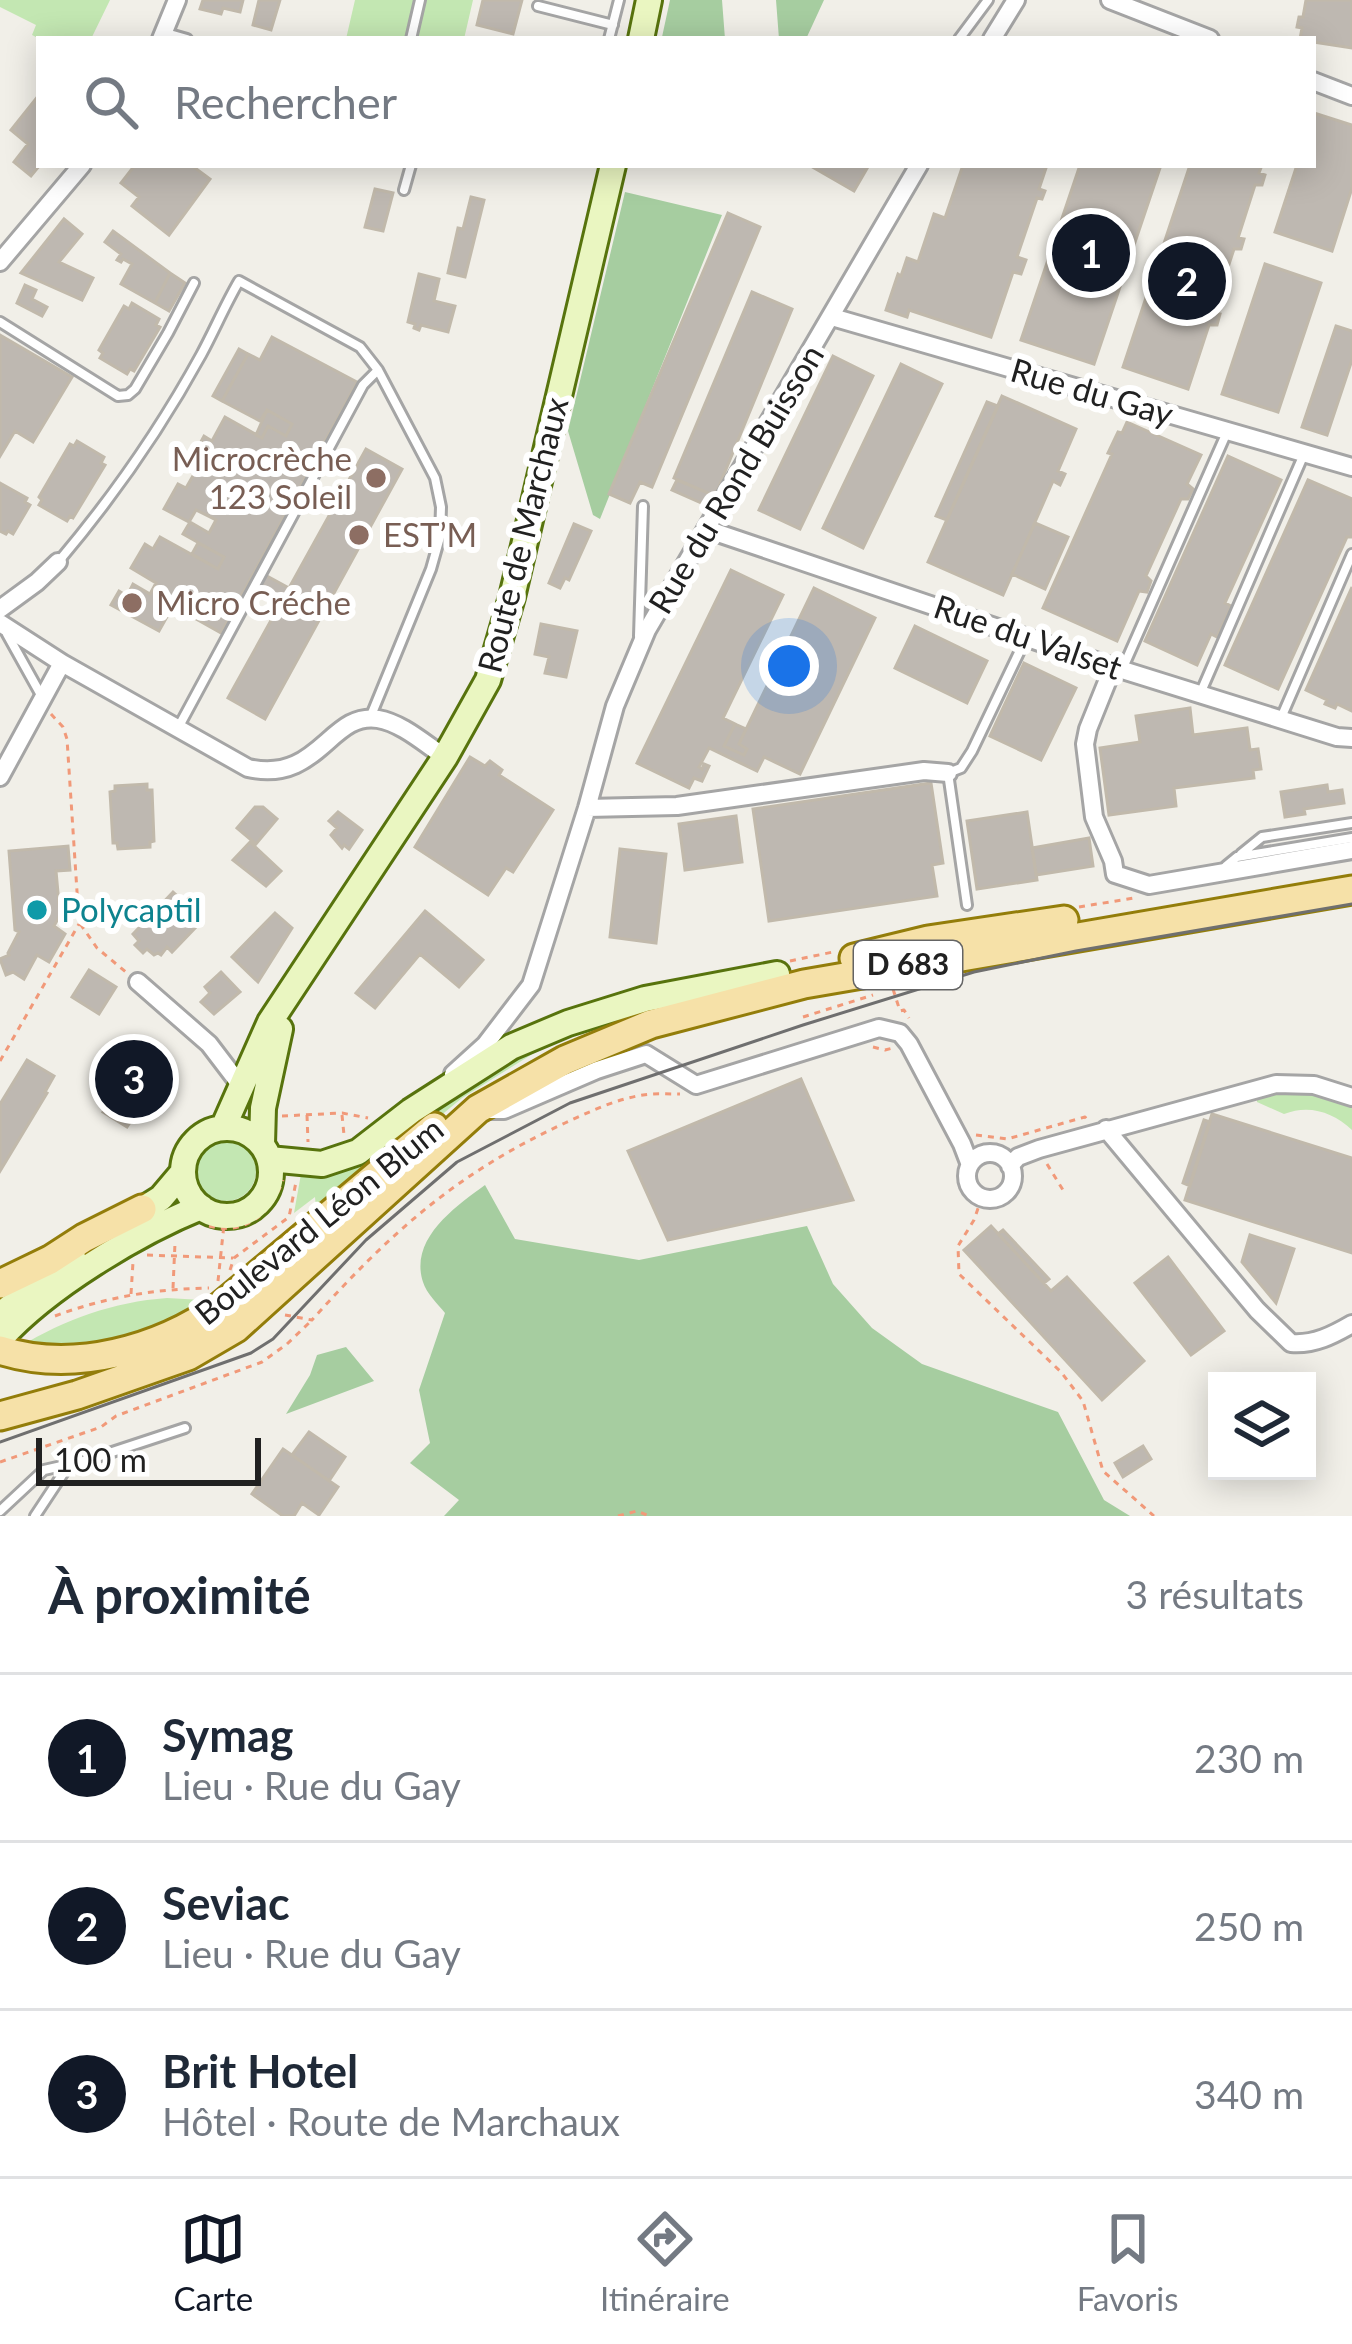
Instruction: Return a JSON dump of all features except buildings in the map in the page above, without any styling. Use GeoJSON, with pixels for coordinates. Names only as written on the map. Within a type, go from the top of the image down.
{"type":"FeatureCollection","features":[{"type":"Feature","properties":{"kind":"main road"},"geometry":{"type":"LineString","coordinates":[[642,36],[650,0]]}},
{"type":"Feature","properties":{"kind":"main road","name":"Route de Marchaux"},"geometry":{"type":"LineString","coordinates":[[223,1128],[270,1022],[445,757],[488,680],[612,168]]}},
{"type":"Feature","properties":{"kind":"main road","name":"D 683"},"geometry":{"type":"LineString","coordinates":[[272,1158],[322,1164],[358,1152],[411,1111],[511,1047],[645,998],[928,940],[1352,874]]}},
{"type":"Feature","properties":{"kind":"main road","name":"D 683"},"geometry":{"type":"LineString","coordinates":[[0,1416],[170,1363],[236,1328],[478,1109],[565,1060],[652,1024],[804,984],[1343,892]]}},
{"type":"Feature","properties":{"kind":"main road","name":"Boulevard Léon Blum"},"geometry":{"type":"LineString","coordinates":[[4,1354],[65,1358],[113,1354],[194,1325],[469,1098],[556,1046],[605,1024],[777,974]]}},
{"type":"Feature","properties":{"kind":"main road","name":"Route de Marchaux"},"geometry":{"type":"LineString","coordinates":[[272,1158],[267,1112],[272,1060],[289,998]]}},
{"type":"Feature","properties":{"kind":"main road","name":"Boulevard Léon Blum"},"geometry":{"type":"LineString","coordinates":[[4,1354],[40,1369],[116,1363],[167,1349],[224,1318],[377,1186],[478,1109]]}},
{"type":"Feature","properties":{"kind":"main road"},"geometry":{"type":"LineString","coordinates":[[0,1315],[63,1264],[160,1198],[183,1172],[200,1138],[223,1128],[237,1129],[251,1135],[272,1158],[264,1196],[245,1212],[212,1219],[173,1219],[87,1269],[38,1305],[4,1354]]}},
{"type":"Feature","properties":{"kind":"main road"},"geometry":{"type":"LineString","coordinates":[[183,1172],[192,1197],[212,1219]]}},
{"type":"Feature","properties":{"kind":"main road"},"geometry":{"type":"LineString","coordinates":[[0,1284],[142,1209]]}},
{"type":"Feature","properties":{"kind":"street"},"geometry":{"type":"LineString","coordinates":[[163,36],[177,0]]}},
{"type":"Feature","properties":{"kind":"street"},"geometry":{"type":"LineString","coordinates":[[994,36],[1016,0]]}},
{"type":"Feature","properties":{"kind":"street"},"geometry":{"type":"LineString","coordinates":[[1111,0],[1202,36]]}},
{"type":"Feature","properties":{"kind":"street"},"geometry":{"type":"LineString","coordinates":[[1316,82],[1352,96]]}},
{"type":"Feature","properties":{"kind":"street"},"geometry":{"type":"LineString","coordinates":[[0,262],[79,168]]}},
{"type":"Feature","properties":{"kind":"street","name":"Rue du Rond Buisson"},"geometry":{"type":"LineString","coordinates":[[411,1111],[485,1046],[531,985],[615,706],[647,630],[917,168]]}},
{"type":"Feature","properties":{"kind":"street","name":"Rue du Gay"},"geometry":{"type":"LineString","coordinates":[[832,317],[1352,466]]}},
{"type":"Feature","properties":{"kind":"street","name":"Rue du Valset"},"geometry":{"type":"LineString","coordinates":[[706,529],[1118,668],[1352,738]]}},
{"type":"Feature","properties":{"kind":"street"},"geometry":{"type":"LineString","coordinates":[[58,562],[1,620],[62,663],[248,768],[286,769],[302,763],[338,731],[370,718],[397,725],[445,757]]}},
{"type":"Feature","properties":{"kind":"street"},"geometry":{"type":"LineString","coordinates":[[0,777],[45,704],[62,663]]}},
{"type":"Feature","properties":{"kind":"street"},"geometry":{"type":"LineString","coordinates":[[1118,668],[1085,744],[1094,818],[1115,874],[1149,885],[1352,850]]}},
{"type":"Feature","properties":{"kind":"street"},"geometry":{"type":"LineString","coordinates":[[587,808],[677,806],[924,771],[949,773]]}},
{"type":"Feature","properties":{"kind":"street"},"geometry":{"type":"LineString","coordinates":[[138,982],[246,1074],[260,1075],[267,1112]]}},
{"type":"Feature","properties":{"kind":"street"},"geometry":{"type":"LineString","coordinates":[[478,1109],[504,1110],[646,1054],[696,1085],[879,1028],[900,1033],[909,1044],[970,1165],[968,1184],[982,1197],[995,1198],[1007,1191],[1012,1179],[1002,1157],[991,1153],[970,1165]]}},
{"type":"Feature","properties":{"kind":"street"},"geometry":{"type":"LineString","coordinates":[[1010,1166],[1018,1157],[1039,1149],[1276,1084],[1314,1085],[1352,1097]]}},
{"type":"Feature","properties":{"kind":"street"},"geometry":{"type":"LineString","coordinates":[[1101,1130],[1291,1343],[1321,1339],[1352,1324]]}},
{"type":"Feature","properties":{"kind":"lane"},"geometry":{"type":"LineString","coordinates":[[412,36],[420,0]]}},
{"type":"Feature","properties":{"kind":"lane"},"geometry":{"type":"LineString","coordinates":[[610,36],[620,0]]}},
{"type":"Feature","properties":{"kind":"lane"},"geometry":{"type":"LineString","coordinates":[[962,36],[988,0]]}},
{"type":"Feature","properties":{"kind":"lane"},"geometry":{"type":"LineString","coordinates":[[538,6],[613,25]]}},
{"type":"Feature","properties":{"kind":"lane"},"geometry":{"type":"LineString","coordinates":[[974,21],[992,36]]}},
{"type":"Feature","properties":{"kind":"lane"},"geometry":{"type":"LineString","coordinates":[[404,190],[410,168]]}},
{"type":"Feature","properties":{"kind":"lane"},"geometry":{"type":"LineString","coordinates":[[58,562],[126,478],[203,353],[239,281],[360,347],[378,370],[435,478],[442,506],[440,537],[370,718]]}},
{"type":"Feature","properties":{"kind":"lane"},"geometry":{"type":"LineString","coordinates":[[0,322],[118,396],[128,394],[169,333],[194,283]]}},
{"type":"Feature","properties":{"kind":"lane"},"geometry":{"type":"LineString","coordinates":[[178,729],[363,386],[378,370]]}},
{"type":"Feature","properties":{"kind":"lane"},"geometry":{"type":"LineString","coordinates":[[1118,668],[1227,431]]}},
{"type":"Feature","properties":{"kind":"lane"},"geometry":{"type":"LineString","coordinates":[[1200,694],[1305,453]]}},
{"type":"Feature","properties":{"kind":"lane"},"geometry":{"type":"LineString","coordinates":[[639,649],[643,506]]}},
{"type":"Feature","properties":{"kind":"lane"},"geometry":{"type":"LineString","coordinates":[[1280,719],[1352,554]]}},
{"type":"Feature","properties":{"kind":"lane"},"geometry":{"type":"LineString","coordinates":[[1,620],[45,704]]}},
{"type":"Feature","properties":{"kind":"lane"},"geometry":{"type":"LineString","coordinates":[[968,905],[949,773],[961,768],[972,751],[1026,637]]}},
{"type":"Feature","properties":{"kind":"lane"},"geometry":{"type":"LineString","coordinates":[[1216,874],[1262,837],[1352,824]]}},
{"type":"Feature","properties":{"kind":"lane"},"geometry":{"type":"LineString","coordinates":[[1237,857],[1352,838]]}},
{"type":"Feature","properties":{"kind":"lane"},"geometry":{"type":"LineString","coordinates":[[0,1511],[44,1470],[185,1428]]}},
{"type":"Feature","properties":{"kind":"lane"},"geometry":{"type":"LineString","coordinates":[[35,1516],[70,1463]]}},
{"type":"Feature","properties":{"kind":"path"},"geometry":{"type":"LineString","coordinates":[[301,499],[330,514]]}},
{"type":"Feature","properties":{"kind":"path"},"geometry":{"type":"LineString","coordinates":[[45,704],[67,739],[80,922],[97,948],[138,982]]}},
{"type":"Feature","properties":{"kind":"path"},"geometry":{"type":"LineString","coordinates":[[0,1061],[80,922]]}},
{"type":"Feature","properties":{"kind":"path"},"geometry":{"type":"LineString","coordinates":[[900,1011],[892,988],[903,985]]}},
{"type":"Feature","properties":{"kind":"path"},"geometry":{"type":"LineString","coordinates":[[803,1017],[870,996]]}},
{"type":"Feature","properties":{"kind":"path"},"geometry":{"type":"LineString","coordinates":[[866,1045],[884,1050],[903,1047]]}},
{"type":"Feature","properties":{"kind":"path"},"geometry":{"type":"LineString","coordinates":[[0,1462],[262,1362],[312,1320],[397,1231],[458,1182],[523,1142],[597,1109],[640,1095],[682,1094]]}},
{"type":"Feature","properties":{"kind":"path"},"geometry":{"type":"LineString","coordinates":[[267,1112],[342,1113],[381,1120]]}},
{"type":"Feature","properties":{"kind":"path"},"geometry":{"type":"LineString","coordinates":[[342,1113],[346,1145]]}},
{"type":"Feature","properties":{"kind":"path"},"geometry":{"type":"LineString","coordinates":[[307,1114],[308,1152]]}},
{"type":"Feature","properties":{"kind":"path"},"geometry":{"type":"LineString","coordinates":[[973,1134],[1007,1139],[1085,1118],[1101,1130]]}},
{"type":"Feature","properties":{"kind":"path"},"geometry":{"type":"LineString","coordinates":[[1043,1157],[1063,1190]]}},
{"type":"Feature","properties":{"kind":"path"},"geometry":{"type":"LineString","coordinates":[[50,1318],[91,1303],[173,1288],[222,1288],[212,1219],[251,1224],[272,1206],[283,1184],[272,1158]]}},
{"type":"Feature","properties":{"kind":"path"},"geometry":{"type":"LineString","coordinates":[[230,1270],[234,1258],[289,1217],[296,1174]]}},
{"type":"Feature","properties":{"kind":"path"},"geometry":{"type":"LineString","coordinates":[[982,1197],[958,1246],[959,1274],[1061,1372],[1083,1401],[1103,1472],[1154,1516]]}},
{"type":"Feature","properties":{"kind":"path"},"geometry":{"type":"LineString","coordinates":[[173,1288],[175,1229]]}},
{"type":"Feature","properties":{"kind":"path"},"geometry":{"type":"LineString","coordinates":[[134,1256],[234,1258]]}},
{"type":"Feature","properties":{"kind":"path"},"geometry":{"type":"LineString","coordinates":[[278,1314],[312,1320]]}},
{"type":"Feature","properties":{"kind":"path"},"geometry":{"type":"LineString","coordinates":[[22,1453],[32,1480]]}},
{"type":"Feature","properties":{"kind":"path"},"geometry":{"type":"LineString","coordinates":[[618,1516],[637,1511],[649,1516]]}},
{"type":"Feature","properties":{"kind":"green space"},"geometry":{"type":"Polygon","coordinates":[[[0,0],[110,0],[92,36],[36,37],[32,35],[36,25],[0,7],[0,0]]]}},
{"type":"Feature","properties":{"kind":"green space"},"geometry":{"type":"Polygon","coordinates":[[[355,0],[415,0],[406,36],[347,36],[355,0]]]}},
{"type":"Feature","properties":{"kind":"green space"},"geometry":{"type":"Polygon","coordinates":[[[426,0],[473,0],[465,36],[419,36],[426,0]]]}},
{"type":"Feature","properties":{"kind":"green space"},"geometry":{"type":"Polygon","coordinates":[[[670,0],[722,0],[725,36],[662,36],[670,0]]]}},
{"type":"Feature","properties":{"kind":"green space"},"geometry":{"type":"Polygon","coordinates":[[[776,0],[824,0],[807,36],[779,36],[776,0]]]}},
{"type":"Feature","properties":{"kind":"green space"},"geometry":{"type":"Polygon","coordinates":[[[625,192],[722,215],[600,519],[593,515],[568,431],[625,192]]]}},
{"type":"Feature","properties":{"kind":"green space"},"geometry":{"type":"Polygon","coordinates":[[[587,1027],[547,1045],[462,1098],[317,1218],[315,1197],[294,1213],[301,1174],[331,1173],[484,1070],[587,1027]]]}},
{"type":"Feature","properties":{"kind":"green space"},"geometry":{"type":"Polygon","coordinates":[[[1298,1092],[1352,1106],[1352,1130],[1320,1112],[1284,1114],[1257,1102],[1262,1095],[1298,1092]]]}},
{"type":"Feature","properties":{"kind":"green space"},"geometry":{"type":"Polygon","coordinates":[[[226,1141],[247,1150],[256,1171],[247,1192],[226,1201],[205,1192],[196,1171],[205,1150],[226,1141]]]}},
{"type":"Feature","properties":{"kind":"green space"},"geometry":{"type":"Polygon","coordinates":[[[485,1185],[515,1239],[639,1260],[807,1226],[833,1284],[872,1328],[922,1364],[1058,1412],[1104,1500],[1130,1516],[444,1516],[459,1500],[410,1463],[430,1443],[419,1390],[445,1313],[429,1294],[420,1266],[438,1226],[485,1185]]]}},
{"type":"Feature","properties":{"kind":"green space"},"geometry":{"type":"Polygon","coordinates":[[[167,1298],[220,1301],[119,1348],[19,1347],[90,1314],[167,1298]]]}},
{"type":"Feature","properties":{"kind":"green space"},"geometry":{"type":"Polygon","coordinates":[[[346,1347],[374,1381],[286,1414],[317,1355],[346,1347]]]}},
{"type":"Feature","properties":{"kind":"tram line"},"geometry":{"type":"LineString","coordinates":[[0,1442],[251,1353],[273,1339],[366,1240],[457,1162],[570,1103],[974,972],[1352,904]]}},
{"type":"Feature","properties":{"kind":"place","name":"Symag"},"geometry":{"type":"Point","coordinates":[1091,253]}},
{"type":"Feature","properties":{"kind":"place","name":"Seviac"},"geometry":{"type":"Point","coordinates":[1187,281]}},
{"type":"Feature","properties":{"kind":"place","name":"Microcrèche 123 Soleil"},"geometry":{"type":"Point","coordinates":[376,478]}},
{"type":"Feature","properties":{"kind":"place","name":"EST’M"},"geometry":{"type":"Point","coordinates":[359,535]}},
{"type":"Feature","properties":{"kind":"place","name":"Micro Créche"},"geometry":{"type":"Point","coordinates":[132,603]}},
{"type":"Feature","properties":{"kind":"place","name":"Polycaptil"},"geometry":{"type":"Point","coordinates":[37,910]}},
{"type":"Feature","properties":{"kind":"place","name":"Brit Hotel"},"geometry":{"type":"Point","coordinates":[134,1079]}}]}
